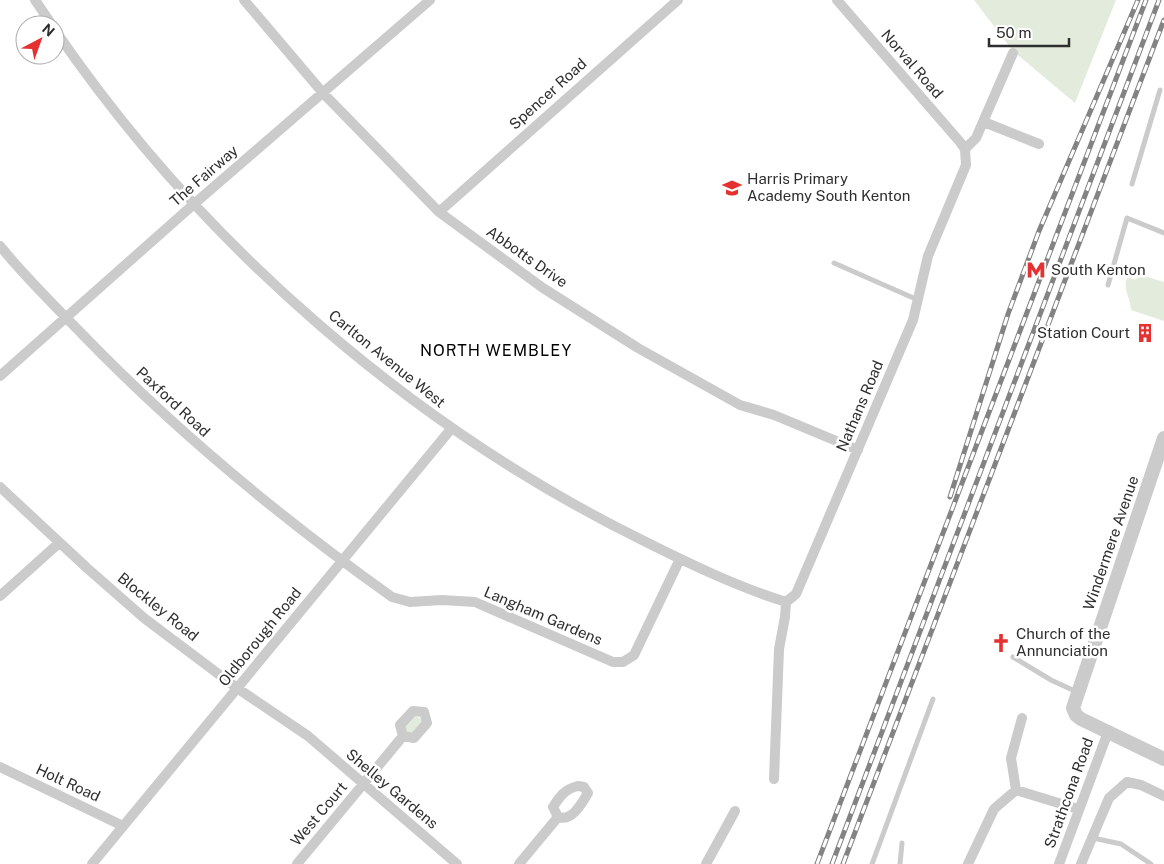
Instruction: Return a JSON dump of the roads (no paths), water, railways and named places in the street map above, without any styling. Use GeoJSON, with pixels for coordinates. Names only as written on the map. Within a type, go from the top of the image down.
{"type":"FeatureCollection","features":[{"type":"Feature","properties":{"kind":"street"},"geometry":{"type":"LineString","coordinates":[[35,0],[45,15]]}},
{"type":"Feature","properties":{"kind":"street","name":"Abbotts Drive"},"geometry":{"type":"LineString","coordinates":[[244,0],[322,93],[439,212],[544,288],[638,348],[740,405],[774,415],[858,450]]}},
{"type":"Feature","properties":{"kind":"street","name":"The Fairway"},"geometry":{"type":"LineString","coordinates":[[0,376],[194,204],[430,0]]}},
{"type":"Feature","properties":{"kind":"street","name":"Spencer Road"},"geometry":{"type":"LineString","coordinates":[[439,212],[678,0]]}},
{"type":"Feature","properties":{"kind":"street","name":"Norval Road"},"geometry":{"type":"LineString","coordinates":[[837,0],[965,149]]}},
{"type":"Feature","properties":{"kind":"street","name":"Carlton Avenue West"},"geometry":{"type":"LineString","coordinates":[[65,43],[124,123],[194,204],[239,250],[298,306],[451,429],[546,490],[680,559],[761,594],[786,602]]}},
{"type":"Feature","properties":{"kind":"street"},"geometry":{"type":"LineString","coordinates":[[965,149],[976,138],[1013,53]]}},
{"type":"Feature","properties":{"kind":"street"},"geometry":{"type":"LineString","coordinates":[[984,122],[1040,144]]}},
{"type":"Feature","properties":{"kind":"street","name":"Nathans Road"},"geometry":{"type":"LineString","coordinates":[[774,779],[779,649],[786,602],[796,594],[913,320],[928,256],[966,165],[965,149]]}},
{"type":"Feature","properties":{"kind":"street","name":"Paxford Road"},"geometry":{"type":"LineString","coordinates":[[0,246],[66,318],[128,381],[183,432],[242,484],[342,561]]}},
{"type":"Feature","properties":{"kind":"street","name":"Oldborough Road"},"geometry":{"type":"LineString","coordinates":[[92,864],[451,429]]}},
{"type":"Feature","properties":{"kind":"street","name":"Windermere Avenue"},"geometry":{"type":"LineString","coordinates":[[1108,732],[1076,715],[1073,708],[1164,438]]}},
{"type":"Feature","properties":{"kind":"street","name":"Blockley Road"},"geometry":{"type":"LineString","coordinates":[[0,488],[144,618],[237,688],[308,736]]}},
{"type":"Feature","properties":{"kind":"street"},"geometry":{"type":"LineString","coordinates":[[0,596],[59,543]]}},
{"type":"Feature","properties":{"kind":"street","name":"Langham Gardens"},"geometry":{"type":"LineString","coordinates":[[342,561],[392,597],[410,602],[442,600],[475,602],[613,662],[624,662],[634,655],[680,559]]}},
{"type":"Feature","properties":{"kind":"street"},"geometry":{"type":"LineString","coordinates":[[1016,790],[1011,758],[1022,718]]}},
{"type":"Feature","properties":{"kind":"street"},"geometry":{"type":"LineString","coordinates":[[1108,732],[1164,758]]}},
{"type":"Feature","properties":{"kind":"street","name":"Strathcona Road"},"geometry":{"type":"LineString","coordinates":[[1059,864],[1108,732]]}},
{"type":"Feature","properties":{"kind":"street","name":"Shelley Gardens"},"geometry":{"type":"LineString","coordinates":[[308,736],[457,864]]}},
{"type":"Feature","properties":{"kind":"street","name":"West Court"},"geometry":{"type":"LineString","coordinates":[[297,864],[403,736]]}},
{"type":"Feature","properties":{"kind":"street","name":"Holt Road"},"geometry":{"type":"LineString","coordinates":[[0,767],[123,826]]}},
{"type":"Feature","properties":{"kind":"street"},"geometry":{"type":"LineString","coordinates":[[1081,864],[1109,798],[1127,782],[1164,796]]}},
{"type":"Feature","properties":{"kind":"street"},"geometry":{"type":"LineString","coordinates":[[1016,790],[1035,794],[1078,809]]}},
{"type":"Feature","properties":{"kind":"street"},"geometry":{"type":"LineString","coordinates":[[968,864],[994,809],[1016,790]]}},
{"type":"Feature","properties":{"kind":"street"},"geometry":{"type":"LineString","coordinates":[[706,864],[735,811]]}},
{"type":"Feature","properties":{"kind":"street"},"geometry":{"type":"LineString","coordinates":[[519,864],[558,817]]}},
{"type":"Feature","properties":{"kind":"lane"},"geometry":{"type":"LineString","coordinates":[[1132,184],[1160,90]]}},
{"type":"Feature","properties":{"kind":"lane"},"geometry":{"type":"LineString","coordinates":[[1108,285],[1126,218],[1164,233]]}},
{"type":"Feature","properties":{"kind":"lane"},"geometry":{"type":"LineString","coordinates":[[834,263],[918,300]]}},
{"type":"Feature","properties":{"kind":"lane"},"geometry":{"type":"LineString","coordinates":[[1013,657],[1051,680],[1078,692]]}},
{"type":"Feature","properties":{"kind":"lane"},"geometry":{"type":"LineString","coordinates":[[872,864],[933,699]]}},
{"type":"Feature","properties":{"kind":"lane"},"geometry":{"type":"LineString","coordinates":[[1093,838],[1122,844],[1151,864]]}},
{"type":"Feature","properties":{"kind":"lane"},"geometry":{"type":"LineString","coordinates":[[900,864],[902,843]]}},
{"type":"Feature","properties":{"kind":"railway"},"geometry":{"type":"LineString","coordinates":[[950,497],[1008,314],[1039,231],[1138,0]]}},
{"type":"Feature","properties":{"kind":"railway"},"geometry":{"type":"LineString","coordinates":[[817,864],[1146,0]]}},
{"type":"Feature","properties":{"kind":"railway"},"geometry":{"type":"LineString","coordinates":[[832,864],[1159,0]]}},
{"type":"Feature","properties":{"kind":"railway"},"geometry":{"type":"LineString","coordinates":[[843,864],[1164,20]]}},
{"type":"Feature","properties":{"kind":"place","name":"Harris Primary Academy South Kenton"},"geometry":{"type":"Point","coordinates":[732,188]}},
{"type":"Feature","properties":{"kind":"place","name":"South Kenton"},"geometry":{"type":"Point","coordinates":[1036,270]}},
{"type":"Feature","properties":{"kind":"place","name":"Station Court"},"geometry":{"type":"Point","coordinates":[1145,333]}},
{"type":"Feature","properties":{"kind":"place","name":"Church of the Annunciation"},"geometry":{"type":"Point","coordinates":[1001,643]}},
{"type":"Feature","properties":{"kind":"district","name":"NORTH WEMBLEY"},"geometry":{"type":"Point","coordinates":[496,350]}}]}
